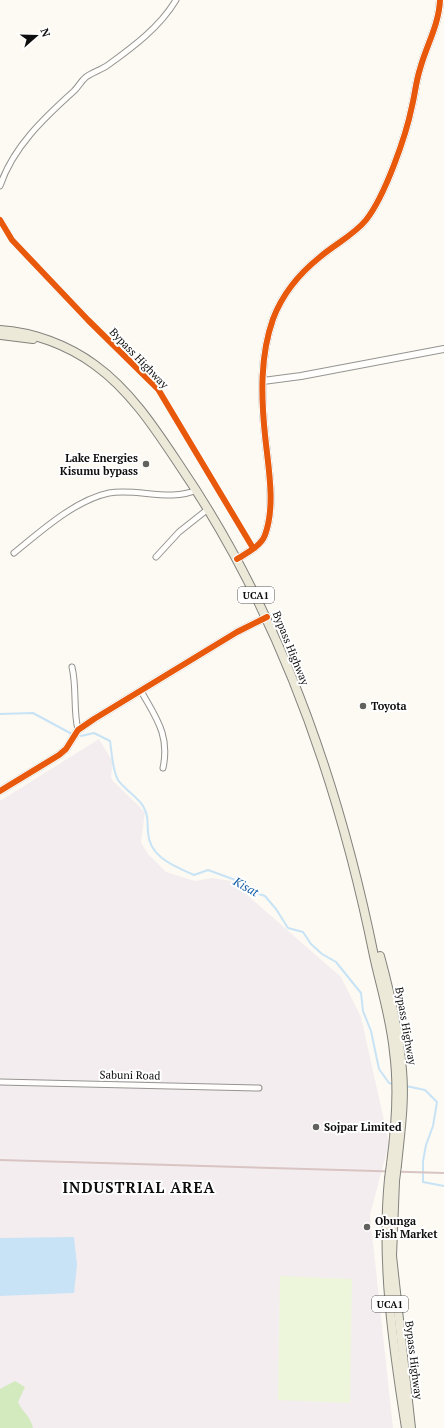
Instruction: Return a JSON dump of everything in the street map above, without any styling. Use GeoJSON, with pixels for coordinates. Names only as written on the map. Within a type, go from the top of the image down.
{"type":"FeatureCollection","features":[{"type":"Feature","properties":{"kind":"main road","name":"UCA1"},"geometry":{"type":"LineString","coordinates":[[0,330],[25,336]]}},
{"type":"Feature","properties":{"kind":"main road","name":"UCA1"},"geometry":{"type":"LineString","coordinates":[[0,335],[25,336]]}},
{"type":"Feature","properties":{"kind":"main road","name":"Bypass Highway"},"geometry":{"type":"LineString","coordinates":[[25,336],[44,339],[80,355],[113,380],[154,428],[208,509],[237,559],[267,617],[287,663],[320,753],[359,881],[367,917],[374,934],[385,974],[400,1045],[403,1100],[385,1227],[386,1271],[398,1383],[406,1428]]}},
{"type":"Feature","properties":{"kind":"main road","name":"Bypass Highway"},"geometry":{"type":"LineString","coordinates":[[392,1180],[392,1256],[411,1428]]}},
{"type":"Feature","properties":{"kind":"street"},"geometry":{"type":"LineString","coordinates":[[0,186],[10,161],[37,126],[76,89],[82,80],[107,66],[150,32],[170,11],[176,0]]}},
{"type":"Feature","properties":{"kind":"street"},"geometry":{"type":"LineString","coordinates":[[237,559],[261,543],[265,535],[270,496],[269,465],[262,401],[267,342],[274,319],[286,294],[320,257],[356,231],[377,204],[406,128],[420,68],[438,18],[440,0]]}},
{"type":"Feature","properties":{"kind":"street","name":"Bypass Highway"},"geometry":{"type":"LineString","coordinates":[[0,220],[12,240],[88,320],[158,389],[253,548]]}},
{"type":"Feature","properties":{"kind":"street"},"geometry":{"type":"LineString","coordinates":[[263,381],[300,376],[444,349]]}},
{"type":"Feature","properties":{"kind":"street"},"geometry":{"type":"LineString","coordinates":[[14,553],[62,516],[102,496],[138,491],[180,495],[196,490]]}},
{"type":"Feature","properties":{"kind":"street"},"geometry":{"type":"LineString","coordinates":[[156,557],[179,532],[208,509]]}},
{"type":"Feature","properties":{"kind":"street"},"geometry":{"type":"LineString","coordinates":[[0,791],[59,755],[66,749],[78,730],[237,632],[267,617]]}},
{"type":"Feature","properties":{"kind":"street"},"geometry":{"type":"LineString","coordinates":[[72,667],[76,686],[75,708],[78,730]]}},
{"type":"Feature","properties":{"kind":"street"},"geometry":{"type":"LineString","coordinates":[[141,691],[158,721],[163,735],[166,748],[163,768]]}},
{"type":"Feature","properties":{"kind":"street","name":"Sabuni Road"},"geometry":{"type":"LineString","coordinates":[[0,1082],[259,1088]]}},
{"type":"Feature","properties":{"kind":"shaded area"},"geometry":{"type":"Polygon","coordinates":[[[99,739],[113,762],[111,777],[113,781],[145,812],[141,843],[148,854],[166,872],[195,881],[212,878],[231,881],[341,977],[361,1017],[389,1143],[370,1215],[393,1428],[0,1428],[0,801],[99,739]]]}},
{"type":"Feature","properties":{"kind":"green space"},"geometry":{"type":"Polygon","coordinates":[[[280,1276],[352,1279],[350,1403],[278,1400],[280,1276]]]}},
{"type":"Feature","properties":{"kind":"green space"},"geometry":{"type":"Polygon","coordinates":[[[15,1381],[25,1387],[18,1402],[30,1420],[33,1428],[0,1428],[0,1389],[15,1381]]]}},
{"type":"Feature","properties":{"kind":"water"},"geometry":{"type":"Polygon","coordinates":[[[74,1237],[77,1265],[74,1293],[0,1296],[0,1238],[74,1237]]]}},
{"type":"Feature","properties":{"kind":"waterway","name":"Kisat"},"geometry":{"type":"LineString","coordinates":[[0,714],[33,713],[70,733]]}},
{"type":"Feature","properties":{"kind":"waterway","name":"Kisat"},"geometry":{"type":"LineString","coordinates":[[81,736],[94,733],[110,741],[113,766],[116,776],[143,806],[147,816],[149,841],[164,860],[194,875],[208,870],[238,881],[249,891],[265,896],[276,909],[288,928],[303,932],[311,944],[322,954],[336,962],[361,993],[363,1011],[371,1031],[379,1069],[389,1083],[393,1084]]}},
{"type":"Feature","properties":{"kind":"waterway"},"geometry":{"type":"LineString","coordinates":[[406,1086],[425,1090],[437,1102],[433,1126],[426,1145],[423,1161],[423,1182],[444,1186]]}},
{"type":"Feature","properties":{"kind":"railway"},"geometry":{"type":"LineString","coordinates":[[0,1160],[444,1173]]}},
{"type":"Feature","properties":{"kind":"cycle path"},"geometry":{"type":"LineString","coordinates":[[237,559],[253,549],[263,539],[270,511],[271,498],[262,391],[266,347],[273,319],[281,301],[305,270],[361,225],[366,220],[380,196],[394,165],[405,133],[419,74],[437,18],[440,0]]}},
{"type":"Feature","properties":{"kind":"cycle path"},"geometry":{"type":"LineString","coordinates":[[0,220],[12,240],[88,320],[158,389],[253,548]]}},
{"type":"Feature","properties":{"kind":"cycle path"},"geometry":{"type":"LineString","coordinates":[[0,791],[59,755],[66,749],[78,730],[94,719],[237,632],[267,617]]}},
{"type":"Feature","properties":{"kind":"place","name":"Lake Energies Kisumu bypass"},"geometry":{"type":"Point","coordinates":[146,464]}},
{"type":"Feature","properties":{"kind":"place","name":"Toyota"},"geometry":{"type":"Point","coordinates":[363,706]}},
{"type":"Feature","properties":{"kind":"place","name":"Sojpar Limited"},"geometry":{"type":"Point","coordinates":[316,1127]}},
{"type":"Feature","properties":{"kind":"place","name":"Obunga Fish Market"},"geometry":{"type":"Point","coordinates":[367,1227]}},
{"type":"Feature","properties":{"kind":"district","name":"INDUSTRIAL AREA"},"geometry":{"type":"Point","coordinates":[139,1188]}}]}
